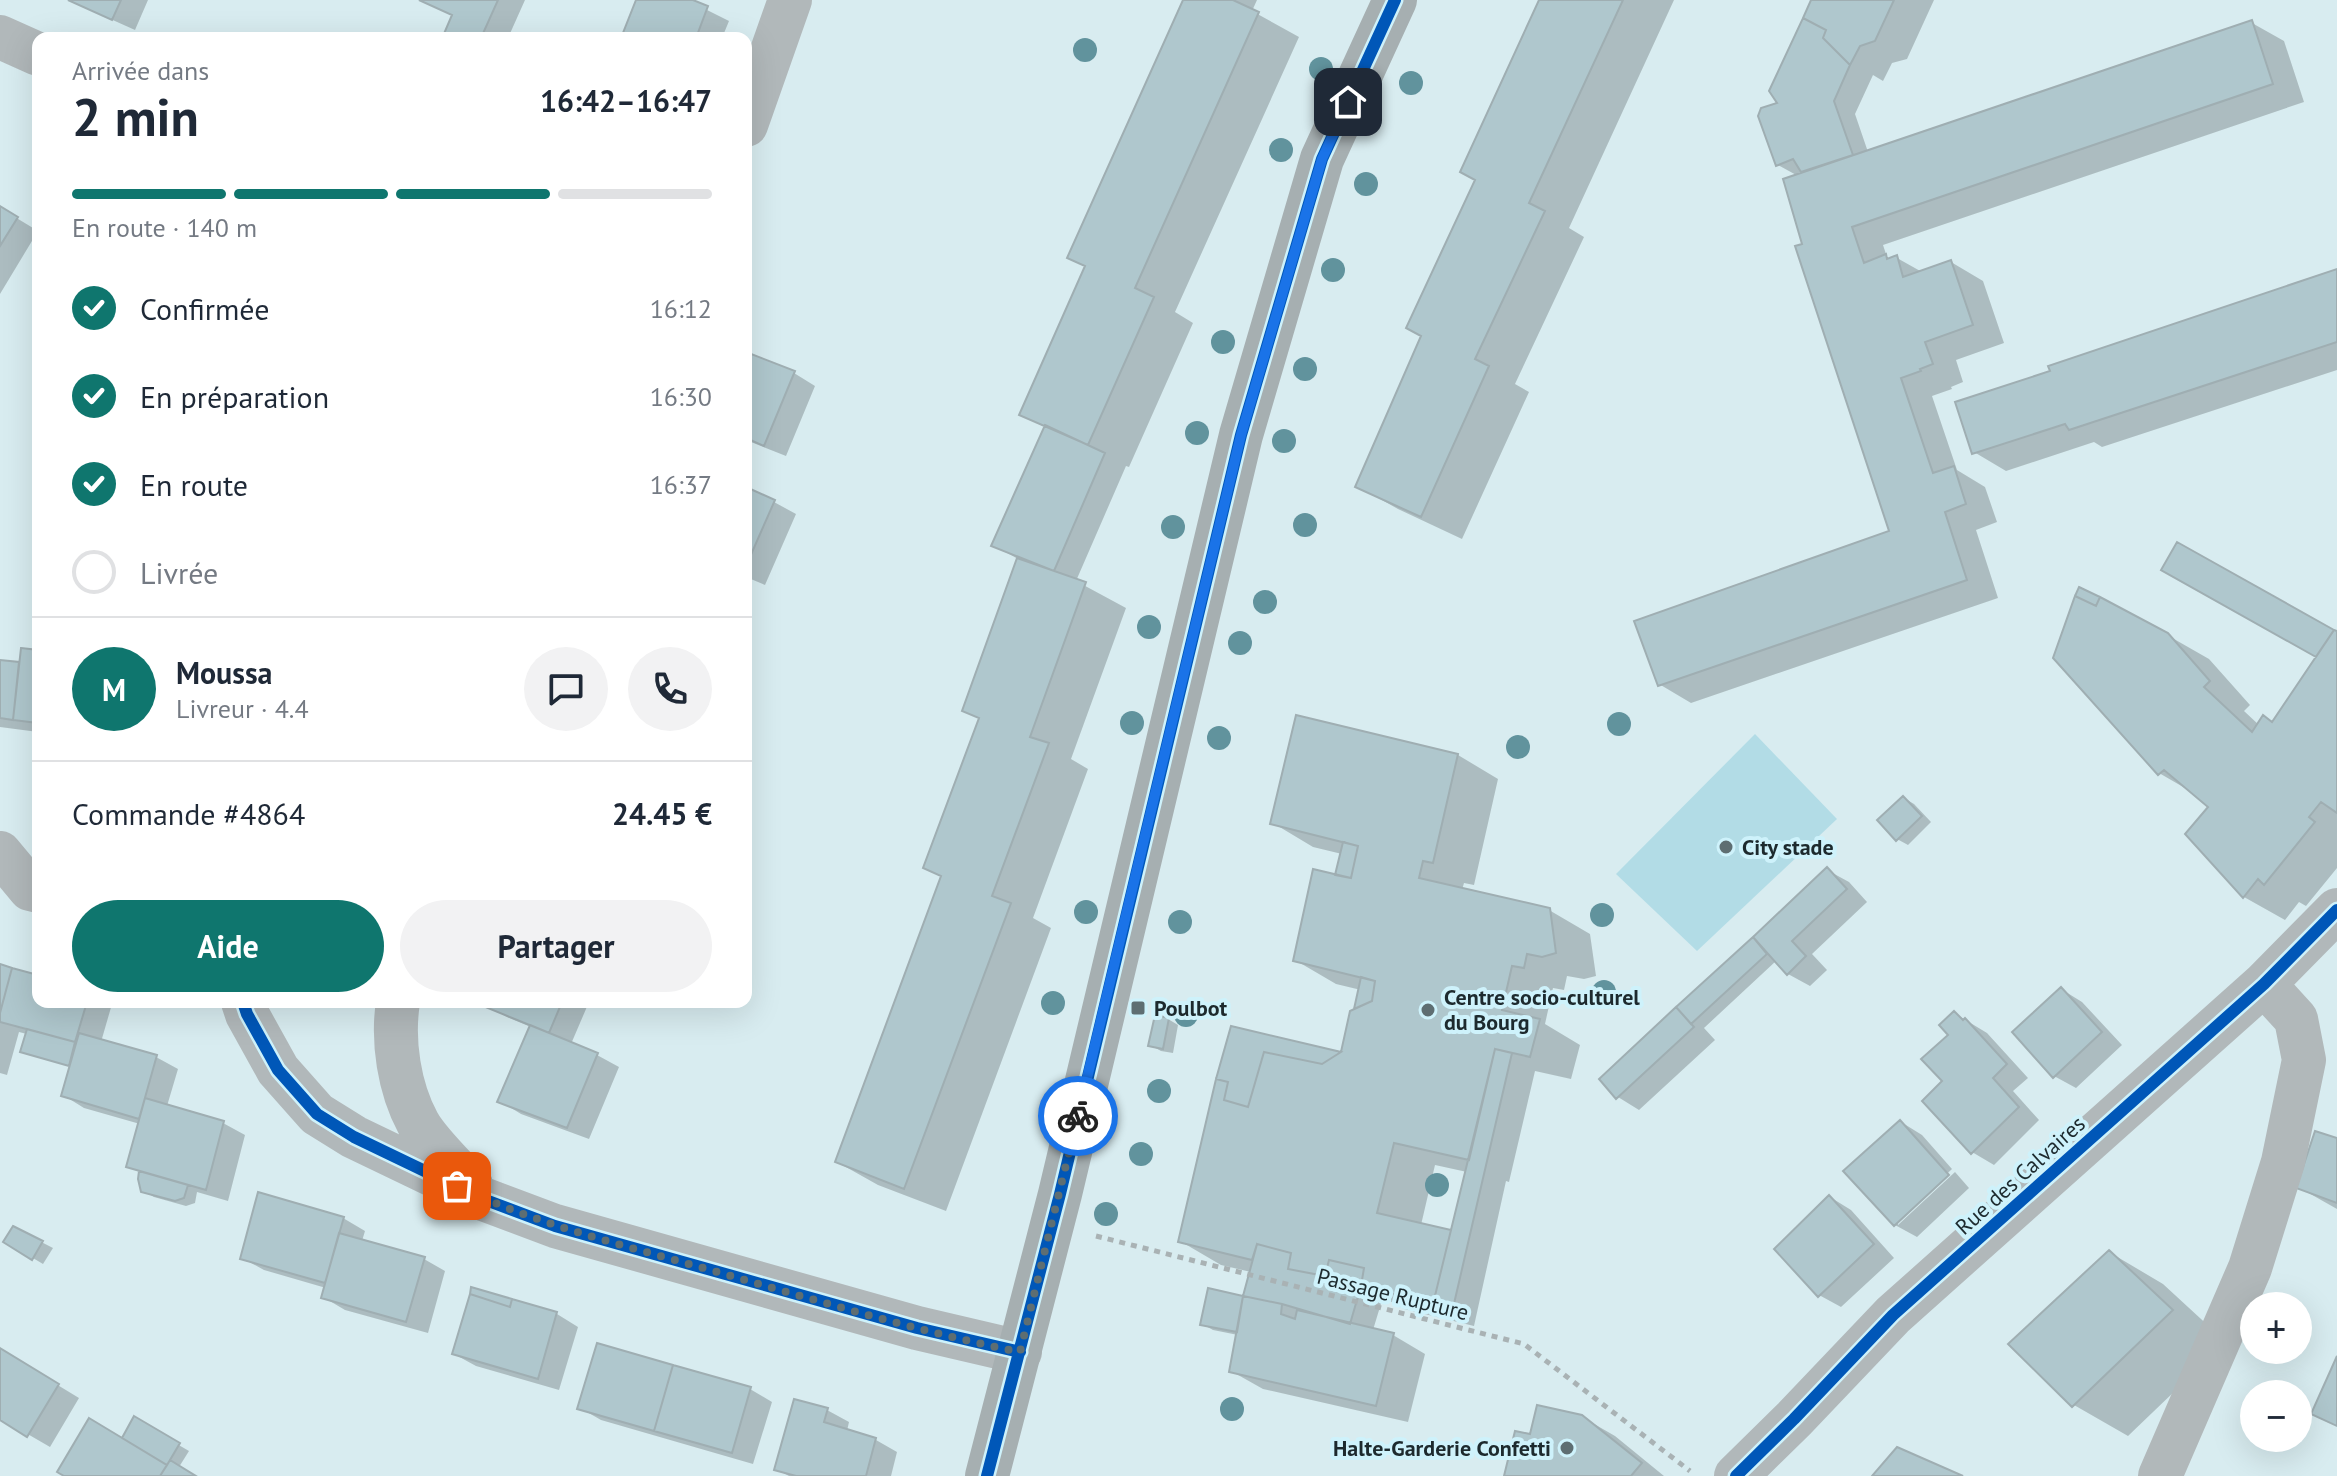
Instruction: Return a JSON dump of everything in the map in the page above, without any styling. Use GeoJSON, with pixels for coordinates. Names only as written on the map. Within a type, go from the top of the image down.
{"type":"FeatureCollection","features":[{"type":"Feature","properties":{"kind":"street"},"geometry":{"type":"LineString","coordinates":[[752,108],[790,0]]}},
{"type":"Feature","properties":{"kind":"street"},"geometry":{"type":"LineString","coordinates":[[987,1476],[1044,1255],[1241,435],[1322,159],[1395,0]]}},
{"type":"Feature","properties":{"kind":"street"},"geometry":{"type":"LineString","coordinates":[[0,37],[32,51]]}},
{"type":"Feature","properties":{"kind":"street"},"geometry":{"type":"LineString","coordinates":[[0,853],[32,890]]}},
{"type":"Feature","properties":{"kind":"street","name":"Rue des Calvaires"},"geometry":{"type":"LineString","coordinates":[[1736,1476],[1893,1315],[2264,984],[2337,910]]}},
{"type":"Feature","properties":{"kind":"street"},"geometry":{"type":"LineString","coordinates":[[2160,1476],[2250,1268],[2283,1162],[2304,1060],[2296,1019],[2264,984]]}},
{"type":"Feature","properties":{"kind":"street"},"geometry":{"type":"LineString","coordinates":[[245,1008],[278,1070],[317,1114],[354,1137],[483,1199],[570,1230],[917,1328],[1020,1352]]}},
{"type":"Feature","properties":{"kind":"street"},"geometry":{"type":"LineString","coordinates":[[398,1008],[398,1049],[403,1088],[419,1125],[483,1199]]}},
{"type":"Feature","properties":{"kind":"shaded area","name":"City stade"},"geometry":{"type":"Polygon","coordinates":[[[1755,734],[1837,819],[1697,951],[1616,874],[1755,734]]]}},
{"type":"Feature","properties":{"kind":"building"},"geometry":{"type":"Polygon","coordinates":[[[68,0],[121,0],[112,20],[68,0]]]}},
{"type":"Feature","properties":{"kind":"building"},"geometry":{"type":"Polygon","coordinates":[[[419,0],[498,0],[484,32],[445,32],[452,15],[419,0]]]}},
{"type":"Feature","properties":{"kind":"building"},"geometry":{"type":"Polygon","coordinates":[[[636,0],[693,0],[708,6],[698,32],[623,32],[636,0]]]}},
{"type":"Feature","properties":{"kind":"building"},"geometry":{"type":"Polygon","coordinates":[[[1183,0],[1233,0],[1259,12],[1135,288],[1154,297],[1088,445],[1019,415],[1085,266],[1067,258],[1183,0]]]}},
{"type":"Feature","properties":{"kind":"building"},"geometry":{"type":"Polygon","coordinates":[[[1539,0],[1623,0],[1529,203],[1545,211],[1475,359],[1489,366],[1421,517],[1355,487],[1421,336],[1406,328],[1475,180],[1460,172],[1539,0]]]}},
{"type":"Feature","properties":{"kind":"building"},"geometry":{"type":"Polygon","coordinates":[[[1811,0],[1894,0],[1875,41],[1860,46],[1850,65],[1823,38],[1826,30],[1803,18],[1811,0]]]}},
{"type":"Feature","properties":{"kind":"building"},"geometry":{"type":"Polygon","coordinates":[[[1803,18],[1826,30],[1823,38],[1850,65],[1834,101],[1853,155],[1801,172],[1793,159],[1776,166],[1758,116],[1761,108],[1777,103],[1769,91],[1803,18]]]}},
{"type":"Feature","properties":{"kind":"building"},"geometry":{"type":"Polygon","coordinates":[[[2252,20],[2273,84],[1852,227],[1864,263],[1886,254],[1887,259],[1897,255],[1903,277],[1951,260],[1973,325],[1925,342],[1933,364],[1901,378],[1933,473],[1954,466],[1966,504],[1945,512],[1967,580],[1658,686],[1634,621],[1889,531],[1795,246],[1802,244],[1783,179],[2252,20]]]}},
{"type":"Feature","properties":{"kind":"building"},"geometry":{"type":"Polygon","coordinates":[[[0,206],[18,217],[0,246],[0,206]]]}},
{"type":"Feature","properties":{"kind":"building"},"geometry":{"type":"Polygon","coordinates":[[[2337,269],[2337,342],[2069,430],[2065,424],[1972,454],[1955,402],[2050,371],[2048,366],[2337,269]]]}},
{"type":"Feature","properties":{"kind":"building"},"geometry":{"type":"Polygon","coordinates":[[[752,354],[795,371],[764,446],[752,441],[752,354]]]}},
{"type":"Feature","properties":{"kind":"building"},"geometry":{"type":"Polygon","coordinates":[[[1045,425],[1105,453],[1054,571],[991,546],[1045,425]]]}},
{"type":"Feature","properties":{"kind":"building"},"geometry":{"type":"Polygon","coordinates":[[[752,490],[775,500],[752,552],[752,490]]]}},
{"type":"Feature","properties":{"kind":"building"},"geometry":{"type":"Polygon","coordinates":[[[2177,542],[2334,630],[2316,657],[2161,570],[2177,542]]]}},
{"type":"Feature","properties":{"kind":"building"},"geometry":{"type":"Polygon","coordinates":[[[1017,558],[1086,582],[1030,737],[1049,743],[992,896],[1011,903],[904,1189],[835,1162],[941,876],[923,868],[979,718],[962,711],[1017,558]]]}},
{"type":"Feature","properties":{"kind":"building"},"geometry":{"type":"Polygon","coordinates":[[[2079,587],[2100,597],[2096,606],[2075,596],[2079,587]]]}},
{"type":"Feature","properties":{"kind":"building"},"geometry":{"type":"Polygon","coordinates":[[[2075,596],[2096,606],[2100,597],[2168,633],[2210,681],[2204,687],[2252,732],[2263,715],[2272,722],[2334,630],[2337,631],[2337,813],[2321,802],[2309,817],[2315,822],[2264,885],[2258,879],[2243,898],[2185,834],[2208,807],[2164,770],[2158,775],[2053,658],[2075,596]]]}},
{"type":"Feature","properties":{"kind":"building"},"geometry":{"type":"Polygon","coordinates":[[[21,648],[32,649],[32,722],[13,720],[21,648]]]}},
{"type":"Feature","properties":{"kind":"building"},"geometry":{"type":"Polygon","coordinates":[[[0,660],[19,662],[13,720],[0,718],[0,660]]]}},
{"type":"Feature","properties":{"kind":"building","name":"Centre socio-culturel du Bourg"},"geometry":{"type":"Polygon","coordinates":[[[1296,715],[1458,754],[1433,863],[1423,861],[1419,878],[1550,908],[1556,953],[1542,957],[1527,954],[1524,968],[1512,966],[1502,1010],[1540,1019],[1530,1057],[1495,1049],[1469,1160],[1394,1143],[1377,1213],[1451,1230],[1433,1304],[1361,1286],[1364,1268],[1329,1260],[1325,1276],[1288,1269],[1291,1253],[1257,1244],[1252,1260],[1178,1242],[1216,1079],[1228,1082],[1224,1100],[1248,1107],[1264,1052],[1322,1064],[1341,1052],[1350,1011],[1372,1001],[1375,981],[1293,961],[1313,869],[1351,878],[1358,846],[1270,824],[1296,715]]]}},
{"type":"Feature","properties":{"kind":"building"},"geometry":{"type":"Polygon","coordinates":[[[1903,796],[1922,816],[1896,841],[1877,820],[1903,796]]]}},
{"type":"Feature","properties":{"kind":"building"},"geometry":{"type":"Polygon","coordinates":[[[1343,842],[1358,846],[1351,878],[1335,875],[1343,842]]]}},
{"type":"Feature","properties":{"kind":"building"},"geometry":{"type":"Polygon","coordinates":[[[1827,867],[1847,889],[1792,941],[1806,956],[1787,975],[1753,937],[1827,867]]]}},
{"type":"Feature","properties":{"kind":"building"},"geometry":{"type":"Polygon","coordinates":[[[1753,937],[1767,954],[1691,1024],[1676,1007],[1753,937]]]}},
{"type":"Feature","properties":{"kind":"building"},"geometry":{"type":"Polygon","coordinates":[[[0,964],[12,968],[0,1013],[0,964]]]}},
{"type":"Feature","properties":{"kind":"building"},"geometry":{"type":"Polygon","coordinates":[[[12,968],[32,973],[32,1008],[85,1008],[75,1042],[0,1022],[12,968]]]}},
{"type":"Feature","properties":{"kind":"building"},"geometry":{"type":"Polygon","coordinates":[[[1361,977],[1375,981],[1372,1001],[1354,1009],[1361,977]]]}},
{"type":"Feature","properties":{"kind":"building"},"geometry":{"type":"Polygon","coordinates":[[[2061,987],[2102,1032],[2053,1078],[2012,1032],[2061,987]]]}},
{"type":"Feature","properties":{"kind":"building"},"geometry":{"type":"Polygon","coordinates":[[[1676,1007],[1694,1027],[1616,1099],[1599,1079],[1676,1007]]]}},
{"type":"Feature","properties":{"kind":"building"},"geometry":{"type":"Polygon","coordinates":[[[488,1008],[559,1008],[549,1033],[488,1008]]]}},
{"type":"Feature","properties":{"kind":"building"},"geometry":{"type":"Polygon","coordinates":[[[1954,1011],[1963,1020],[1965,1018],[2007,1064],[1993,1078],[2019,1107],[1971,1154],[1922,1101],[1942,1081],[1921,1059],[1948,1035],[1939,1025],[1954,1011]]]}},
{"type":"Feature","properties":{"kind":"building"},"geometry":{"type":"Polygon","coordinates":[[[1155,1015],[1169,1018],[1163,1049],[1148,1046],[1155,1015]]]}},
{"type":"Feature","properties":{"kind":"building"},"geometry":{"type":"Polygon","coordinates":[[[530,1025],[598,1053],[567,1128],[497,1102],[530,1025]]]}},
{"type":"Feature","properties":{"kind":"building"},"geometry":{"type":"Polygon","coordinates":[[[1231,1026],[1341,1052],[1322,1064],[1264,1052],[1248,1107],[1224,1100],[1228,1082],[1216,1079],[1231,1026]]]}},
{"type":"Feature","properties":{"kind":"building"},"geometry":{"type":"Polygon","coordinates":[[[27,1029],[75,1042],[69,1066],[20,1052],[27,1029]]]}},
{"type":"Feature","properties":{"kind":"building"},"geometry":{"type":"Polygon","coordinates":[[[79,1033],[157,1055],[139,1119],[61,1096],[79,1033]]]}},
{"type":"Feature","properties":{"kind":"building"},"geometry":{"type":"Polygon","coordinates":[[[1495,1049],[1512,1053],[1453,1308],[1433,1304],[1495,1049]]]}},
{"type":"Feature","properties":{"kind":"building"},"geometry":{"type":"Polygon","coordinates":[[[145,1098],[224,1121],[206,1190],[126,1167],[145,1098]]]}},
{"type":"Feature","properties":{"kind":"building"},"geometry":{"type":"Polygon","coordinates":[[[1900,1120],[1949,1175],[1894,1226],[1843,1171],[1900,1120]]]}},
{"type":"Feature","properties":{"kind":"building"},"geometry":{"type":"Polygon","coordinates":[[[2315,1131],[2337,1138],[2337,1203],[2296,1188],[2315,1131]]]}},
{"type":"Feature","properties":{"kind":"building"},"geometry":{"type":"Polygon","coordinates":[[[139,1171],[188,1185],[184,1198],[175,1201],[141,1192],[139,1171]]]}},
{"type":"Feature","properties":{"kind":"building"},"geometry":{"type":"Polygon","coordinates":[[[258,1192],[344,1217],[325,1283],[240,1259],[258,1192]]]}},
{"type":"Feature","properties":{"kind":"building"},"geometry":{"type":"Polygon","coordinates":[[[1829,1195],[1874,1244],[1818,1297],[1774,1249],[1829,1195]]]}},
{"type":"Feature","properties":{"kind":"building"},"geometry":{"type":"Polygon","coordinates":[[[13,1226],[43,1241],[32,1260],[3,1242],[13,1226]]]}},
{"type":"Feature","properties":{"kind":"building"},"geometry":{"type":"Polygon","coordinates":[[[339,1233],[425,1257],[406,1322],[321,1298],[339,1233]]]}},
{"type":"Feature","properties":{"kind":"building"},"geometry":{"type":"Polygon","coordinates":[[[1257,1244],[1291,1253],[1288,1269],[1325,1276],[1329,1260],[1364,1268],[1350,1324],[1243,1296],[1257,1244]]]}},
{"type":"Feature","properties":{"kind":"building"},"geometry":{"type":"Polygon","coordinates":[[[2109,1250],[2173,1310],[2072,1407],[2008,1344],[2109,1250]]]}},
{"type":"Feature","properties":{"kind":"building"},"geometry":{"type":"Polygon","coordinates":[[[471,1287],[512,1299],[510,1307],[470,1294],[471,1287]]]}},
{"type":"Feature","properties":{"kind":"building"},"geometry":{"type":"Polygon","coordinates":[[[1208,1288],[1243,1296],[1237,1332],[1200,1325],[1208,1288]]]}},
{"type":"Feature","properties":{"kind":"building"},"geometry":{"type":"Polygon","coordinates":[[[470,1294],[510,1307],[512,1299],[557,1312],[538,1379],[452,1354],[470,1294]]]}},
{"type":"Feature","properties":{"kind":"building"},"geometry":{"type":"Polygon","coordinates":[[[1243,1296],[1282,1304],[1281,1314],[1295,1319],[1297,1310],[1394,1333],[1376,1406],[1229,1372],[1243,1296]]]}},
{"type":"Feature","properties":{"kind":"building"},"geometry":{"type":"Polygon","coordinates":[[[597,1343],[673,1365],[654,1431],[577,1409],[597,1343]]]}},
{"type":"Feature","properties":{"kind":"building"},"geometry":{"type":"Polygon","coordinates":[[[0,1348],[59,1384],[27,1437],[0,1420],[0,1348]]]}},
{"type":"Feature","properties":{"kind":"building"},"geometry":{"type":"Polygon","coordinates":[[[2337,1356],[2337,1426],[2312,1412],[2337,1356]]]}},
{"type":"Feature","properties":{"kind":"building"},"geometry":{"type":"Polygon","coordinates":[[[673,1365],[751,1387],[732,1453],[654,1431],[673,1365]]]}},
{"type":"Feature","properties":{"kind":"building"},"geometry":{"type":"Polygon","coordinates":[[[794,1399],[828,1408],[824,1422],[876,1438],[866,1476],[796,1476],[774,1470],[794,1399]]]}},
{"type":"Feature","properties":{"kind":"building","name":"Halte-Garderie Confetti"},"geometry":{"type":"Polygon","coordinates":[[[1537,1405],[1582,1415],[1642,1463],[1631,1476],[1504,1476],[1515,1431],[1530,1434],[1537,1405]]]}},
{"type":"Feature","properties":{"kind":"building"},"geometry":{"type":"Polygon","coordinates":[[[134,1416],[180,1443],[167,1465],[122,1438],[134,1416]]]}},
{"type":"Feature","properties":{"kind":"building"},"geometry":{"type":"Polygon","coordinates":[[[89,1418],[167,1465],[160,1476],[64,1476],[57,1472],[89,1418]]]}},
{"type":"Feature","properties":{"kind":"building"},"geometry":{"type":"Polygon","coordinates":[[[1897,1447],[1963,1476],[1872,1476],[1897,1447]]]}},
{"type":"Feature","properties":{"kind":"building"},"geometry":{"type":"Polygon","coordinates":[[[170,1460],[196,1476],[160,1476],[170,1460]]]}},
{"type":"Feature","properties":{"kind":"cycle path"},"geometry":{"type":"LineString","coordinates":[[987,1476],[1060,1194],[1241,435],[1322,159],[1395,0]]}},
{"type":"Feature","properties":{"kind":"cycle path"},"geometry":{"type":"LineString","coordinates":[[1736,1476],[1893,1315],[2264,984],[2337,910]]}},
{"type":"Feature","properties":{"kind":"cycle path"},"geometry":{"type":"LineString","coordinates":[[245,1008],[278,1070],[317,1114],[354,1137],[483,1199],[555,1226],[917,1328],[1020,1352]]}},
{"type":"Feature","properties":{"kind":"way so far"},"geometry":{"type":"LineString","coordinates":[[457,1186],[555,1226],[917,1328],[1020,1352],[1078,1116]]}},
{"type":"Feature","properties":{"kind":"place","name":"City stade"},"geometry":{"type":"Point","coordinates":[1726,847]}},
{"type":"Feature","properties":{"kind":"place","name":"Poulbot"},"geometry":{"type":"Point","coordinates":[1138,1008]}},
{"type":"Feature","properties":{"kind":"place","name":"Centre socio-culturel du Bourg"},"geometry":{"type":"Point","coordinates":[1428,1010]}},
{"type":"Feature","properties":{"kind":"place","name":"Halte-Garderie Confetti"},"geometry":{"type":"Point","coordinates":[1567,1448]}},
{"type":"Feature","properties":{"kind":"route"},"geometry":{"type":"LineString","coordinates":[[1078,1116],[1241,435],[1322,159],[1348,102]]}}]}
